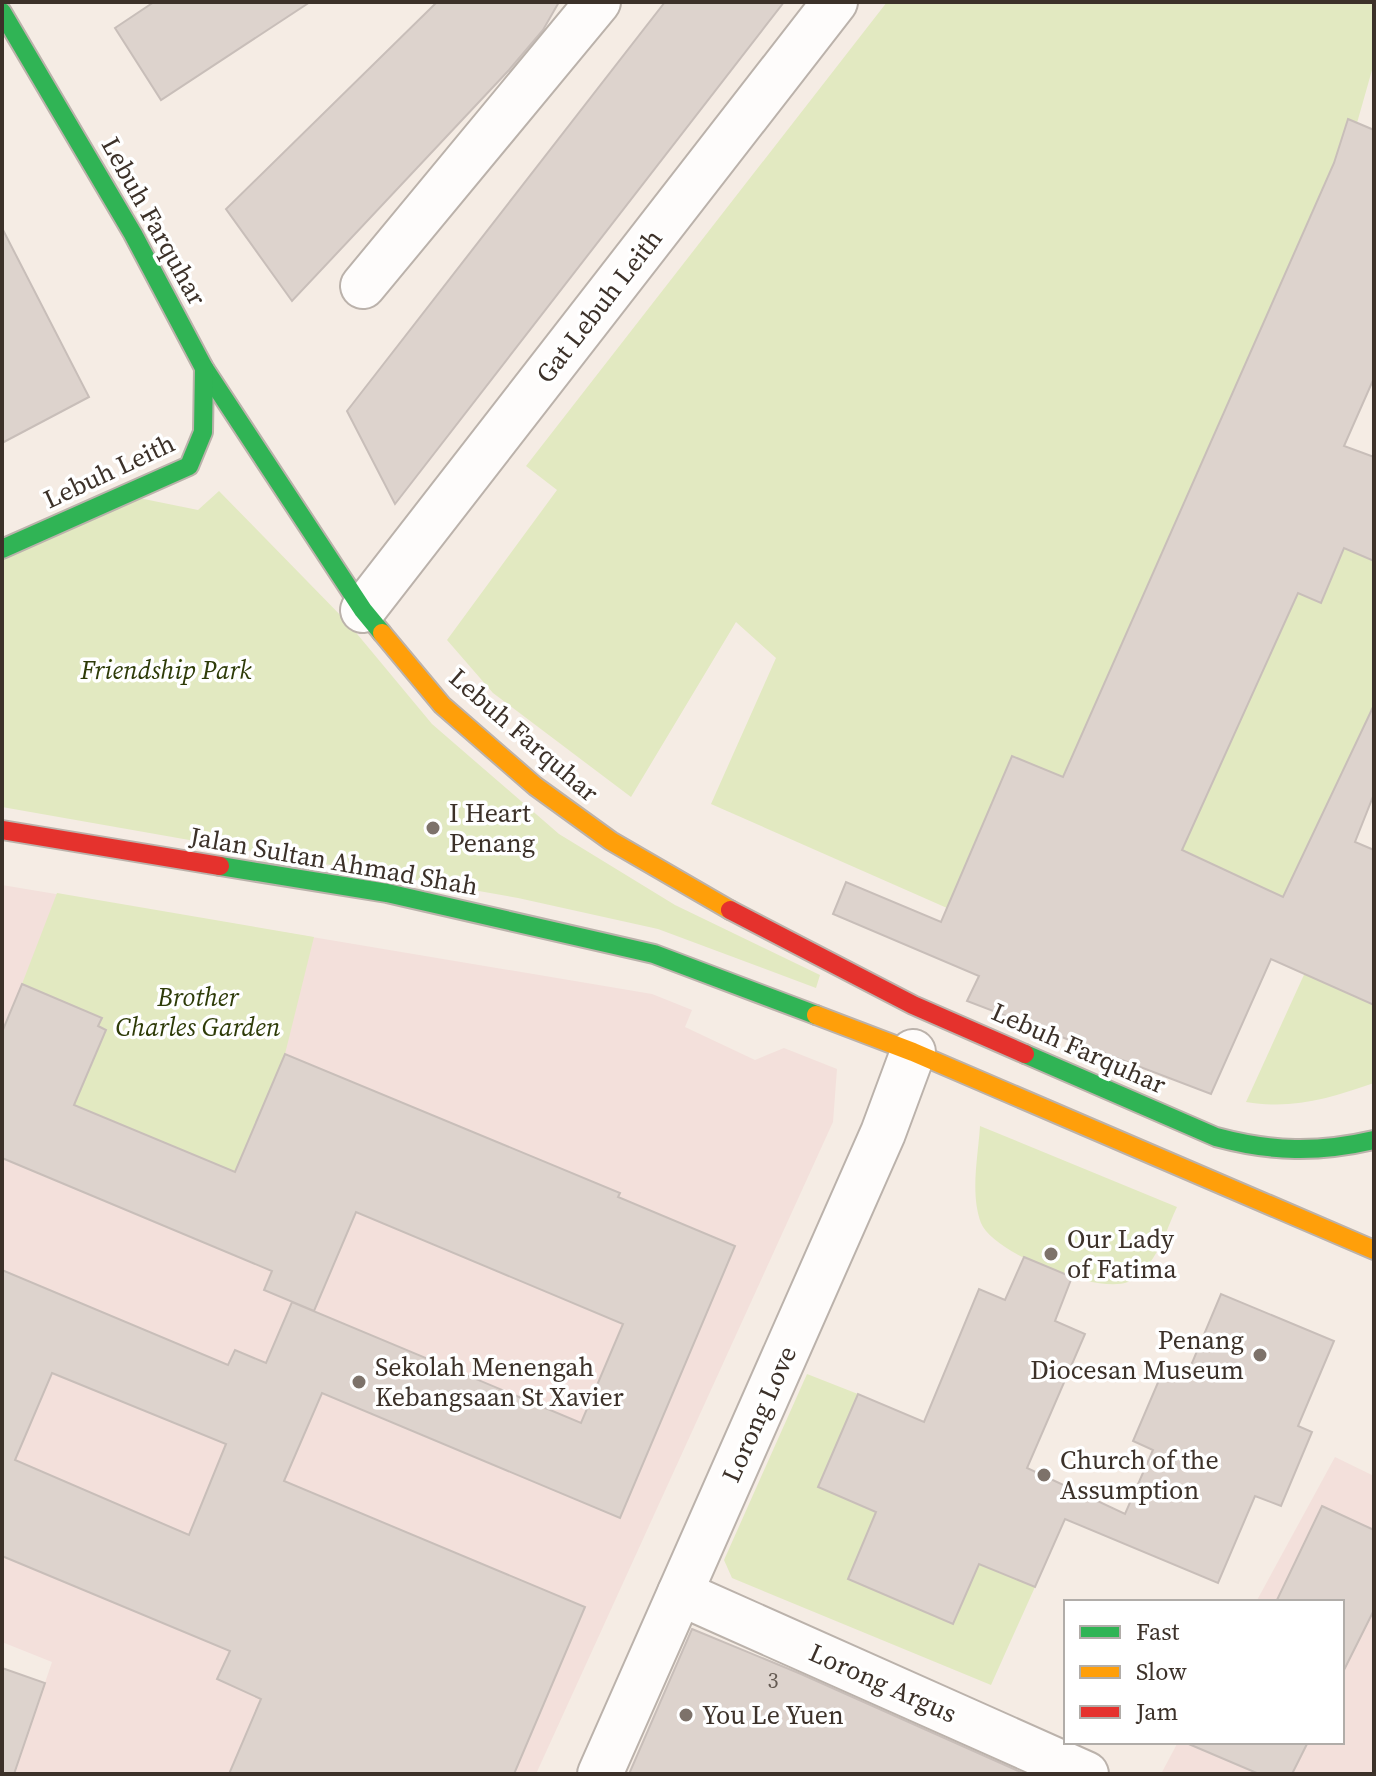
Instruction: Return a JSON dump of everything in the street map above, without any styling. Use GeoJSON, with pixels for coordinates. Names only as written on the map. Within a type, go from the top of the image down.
{"type":"FeatureCollection","features":[{"type":"Feature","properties":{"kind":"main road","name":"Lebuh Farquhar"},"geometry":{"type":"LineString","coordinates":[[2,12],[125,220],[204,368],[363,610],[442,705],[535,786],[621,848],[784,940],[913,1005],[1216,1137],[1265,1152],[1290,1153],[1374,1140]]}},
{"type":"Feature","properties":{"kind":"main road","name":"Lebuh Leith"},"geometry":{"type":"LineString","coordinates":[[2,549],[189,466],[199,454],[204,437],[204,368]]}},
{"type":"Feature","properties":{"kind":"main road","name":"Jalan Sultan Ahmad Shah"},"geometry":{"type":"LineString","coordinates":[[2,830],[387,893],[654,954],[913,1052]]}},
{"type":"Feature","properties":{"kind":"main road"},"geometry":{"type":"LineString","coordinates":[[913,1052],[1374,1250]]}},
{"type":"Feature","properties":{"kind":"street"},"geometry":{"type":"LineString","coordinates":[[363,286],[598,2]]}},
{"type":"Feature","properties":{"kind":"street","name":"Gat Lebuh Leith"},"geometry":{"type":"LineString","coordinates":[[363,610],[835,2]]}},
{"type":"Feature","properties":{"kind":"street","name":"Lorong Love"},"geometry":{"type":"LineString","coordinates":[[600,1774],[883,1133],[913,1052]]}},
{"type":"Feature","properties":{"kind":"street","name":"Lorong Argus"},"geometry":{"type":"LineString","coordinates":[[680,1593],[1086,1774]]}},
{"type":"Feature","properties":{"kind":"shaded area","name":"Sekolah Menengah Kebangsaan St Xavier"},"geometry":{"type":"Polygon","coordinates":[[[2,885],[652,994],[692,1010],[685,1027],[755,1060],[784,1048],[837,1069],[833,1122],[536,1774],[14,1774],[52,1662],[2,1642],[2,885]]]}},
{"type":"Feature","properties":{"kind":"shaded area"},"geometry":{"type":"Polygon","coordinates":[[[1335,1457],[1374,1476],[1374,1774],[1161,1774],[1177,1744],[1344,1744],[1344,1600],[1257,1600],[1335,1457]]]}},
{"type":"Feature","properties":{"kind":"green space"},"geometry":{"type":"Polygon","coordinates":[[[887,2],[1374,2],[1374,63],[1357,123],[1348,120],[1334,163],[1063,777],[1012,756],[947,908],[711,804],[776,658],[736,622],[631,797],[493,693],[447,640],[557,490],[526,466],[887,2]]]}},
{"type":"Feature","properties":{"kind":"green space","name":"Friendship Park"},"geometry":{"type":"Polygon","coordinates":[[[219,491],[348,623],[432,724],[559,834],[675,905],[820,975],[816,988],[658,929],[518,898],[2,807],[2,546],[129,496],[198,510],[219,491]]]}},
{"type":"Feature","properties":{"kind":"green space"},"geometry":{"type":"Polygon","coordinates":[[[1344,548],[1374,561],[1374,705],[1283,897],[1182,850],[1298,593],[1344,548]]]}},
{"type":"Feature","properties":{"kind":"green space","name":"Brother Charles Garden"},"geometry":{"type":"Polygon","coordinates":[[[57,893],[314,937],[285,1054],[235,1172],[65,1101],[83,1083],[106,1030],[98,1026],[101,1018],[22,984],[57,893]]]}},
{"type":"Feature","properties":{"kind":"green space"},"geometry":{"type":"Polygon","coordinates":[[[1318,944],[1374,1005],[1374,1083],[1327,1098],[1296,1103],[1246,1102],[1318,944]]]}},
{"type":"Feature","properties":{"kind":"green space"},"geometry":{"type":"Polygon","coordinates":[[[980,1126],[1177,1207],[1145,1269],[1128,1282],[1093,1282],[1047,1269],[1005,1247],[990,1235],[981,1223],[976,1200],[980,1126]]]}},
{"type":"Feature","properties":{"kind":"green space"},"geometry":{"type":"Polygon","coordinates":[[[807,1374],[858,1394],[818,1486],[877,1512],[953,1624],[979,1564],[1035,1587],[991,1685],[732,1578],[724,1560],[807,1374]]]}},
{"type":"Feature","properties":{"kind":"building"},"geometry":{"type":"Polygon","coordinates":[[[154,2],[310,2],[161,100],[115,28],[154,2]]]}},
{"type":"Feature","properties":{"kind":"building"},"geometry":{"type":"Polygon","coordinates":[[[437,2],[559,2],[543,30],[509,70],[292,301],[226,209],[437,2]]]}},
{"type":"Feature","properties":{"kind":"building"},"geometry":{"type":"Polygon","coordinates":[[[665,2],[784,2],[395,504],[347,411],[665,2]]]}},
{"type":"Feature","properties":{"kind":"building"},"geometry":{"type":"Polygon","coordinates":[[[1348,119],[1374,130],[1374,378],[1344,446],[1374,457],[1374,561],[1344,548],[1321,603],[1298,593],[1182,850],[1283,897],[1374,705],[1374,794],[1355,842],[1374,850],[1374,1005],[1271,959],[1211,1094],[967,1001],[979,976],[833,914],[846,882],[941,922],[1012,756],[1063,777],[1334,163],[1348,119]]]}},
{"type":"Feature","properties":{"kind":"building"},"geometry":{"type":"Polygon","coordinates":[[[2,228],[89,397],[2,443],[2,228]]]}},
{"type":"Feature","properties":{"kind":"building"},"geometry":{"type":"Polygon","coordinates":[[[22,984],[102,1018],[98,1026],[106,1030],[74,1105],[235,1172],[285,1054],[620,1193],[618,1197],[735,1246],[620,1518],[322,1393],[284,1481],[585,1607],[514,1774],[229,1774],[261,1699],[217,1679],[230,1651],[2,1556],[2,1270],[228,1365],[235,1350],[266,1363],[292,1302],[581,1423],[623,1324],[356,1212],[314,1311],[264,1290],[272,1271],[2,1158],[2,1032],[22,984]],[[52,1373],[15,1460],[189,1535],[226,1444],[52,1373]]]}},
{"type":"Feature","properties":{"kind":"building"},"geometry":{"type":"Polygon","coordinates":[[[1024,1257],[1072,1277],[1055,1321],[1085,1334],[1027,1468],[1125,1514],[1153,1450],[1133,1441],[1165,1366],[1187,1375],[1221,1294],[1334,1341],[1298,1426],[1312,1432],[1281,1506],[1255,1496],[1218,1583],[1065,1519],[1035,1587],[979,1564],[953,1624],[848,1579],[876,1512],[818,1487],[858,1394],[924,1422],[979,1289],[1005,1300],[1024,1257]]]}},
{"type":"Feature","properties":{"kind":"building"},"geometry":{"type":"Polygon","coordinates":[[[1322,1506],[1374,1530],[1374,1610],[1344,1670],[1344,1600],[1277,1600],[1322,1506]]]}},
{"type":"Feature","properties":{"kind":"building"},"geometry":{"type":"Polygon","coordinates":[[[692,1629],[801,1674],[1025,1774],[629,1774],[692,1629]]]}},
{"type":"Feature","properties":{"kind":"building"},"geometry":{"type":"Polygon","coordinates":[[[2,1668],[45,1683],[14,1774],[2,1774],[2,1668]]]}},
{"type":"Feature","properties":{"kind":"building"},"geometry":{"type":"Polygon","coordinates":[[[1189,1744],[1307,1744],[1292,1774],[1259,1774],[1189,1744]]]}},
{"type":"Feature","properties":{"kind":"traffic: fast"},"geometry":{"type":"LineString","coordinates":[[2,12],[133,234],[204,368],[363,610],[382,633]]}},
{"type":"Feature","properties":{"kind":"traffic: fast"},"geometry":{"type":"LineString","coordinates":[[2,549],[189,466],[203,432],[204,368]]}},
{"type":"Feature","properties":{"kind":"traffic: fast"},"geometry":{"type":"LineString","coordinates":[[220,866],[387,893],[654,954],[816,1015]]}},
{"type":"Feature","properties":{"kind":"traffic: fast"},"geometry":{"type":"LineString","coordinates":[[1025,1054],[1216,1137],[1256,1146],[1295,1149],[1334,1147],[1374,1140]]}},
{"type":"Feature","properties":{"kind":"traffic: slow"},"geometry":{"type":"LineString","coordinates":[[382,633],[442,705],[535,786],[611,841],[730,910]]}},
{"type":"Feature","properties":{"kind":"traffic: slow"},"geometry":{"type":"LineString","coordinates":[[816,1015],[913,1052],[1374,1250]]}},
{"type":"Feature","properties":{"kind":"traffic: jam"},"geometry":{"type":"LineString","coordinates":[[2,830],[220,866]]}},
{"type":"Feature","properties":{"kind":"traffic: jam"},"geometry":{"type":"LineString","coordinates":[[730,910],[913,1005],[1025,1054]]}},
{"type":"Feature","properties":{"kind":"place","name":"I Heart Penang"},"geometry":{"type":"Point","coordinates":[433,828]}},
{"type":"Feature","properties":{"kind":"place","name":"Our Lady of Fatima"},"geometry":{"type":"Point","coordinates":[1051,1254]}},
{"type":"Feature","properties":{"kind":"place","name":"Penang Diocesan Museum"},"geometry":{"type":"Point","coordinates":[1260,1355]}},
{"type":"Feature","properties":{"kind":"place","name":"Sekolah Menengah Kebangsaan St Xavier"},"geometry":{"type":"Point","coordinates":[359,1382]}},
{"type":"Feature","properties":{"kind":"place","name":"Church of the Assumption"},"geometry":{"type":"Point","coordinates":[1044,1475]}},
{"type":"Feature","properties":{"kind":"place","name":"You Le Yuen"},"geometry":{"type":"Point","coordinates":[686,1715]}}]}
